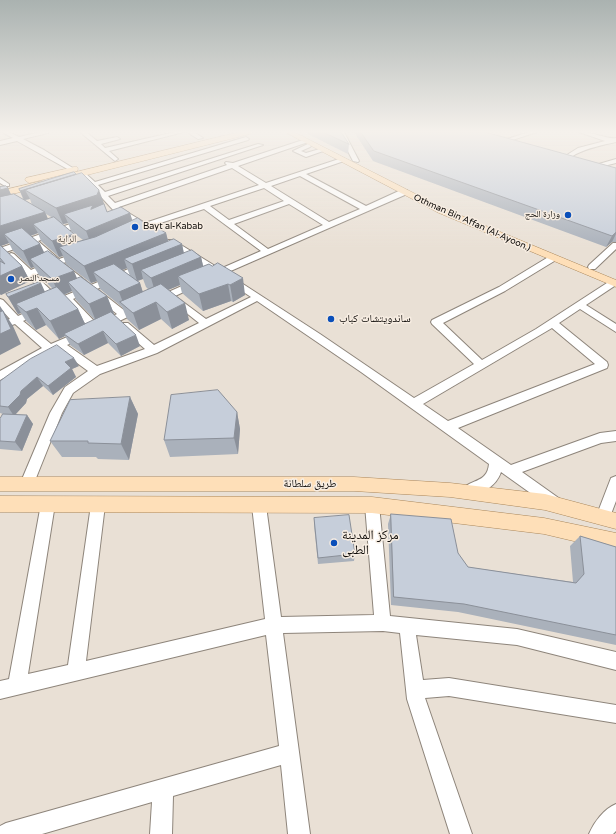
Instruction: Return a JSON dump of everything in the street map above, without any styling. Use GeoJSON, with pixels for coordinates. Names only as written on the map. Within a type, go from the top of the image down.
{"type":"FeatureCollection","features":[{"type":"Feature","properties":{"kind":"main road"},"geometry":{"type":"LineString","coordinates":[[0,194],[6,185],[69,171]]}},
{"type":"Feature","properties":{"kind":"main road"},"geometry":{"type":"LineString","coordinates":[[6,185],[83,174],[92,171]]}},
{"type":"Feature","properties":{"kind":"main road","name":"Othman Bin Affan (Al-Ayoon.)"},"geometry":{"type":"LineString","coordinates":[[363,171],[442,211],[553,258],[615,281]]}},
{"type":"Feature","properties":{"kind":"main road","name":"Othman Bin Affan (Al-Ayoon.)"},"geometry":{"type":"LineString","coordinates":[[375,171],[448,208],[592,267],[615,281]]}},
{"type":"Feature","properties":{"kind":"main road","name":"طريق سلطانة"},"geometry":{"type":"LineString","coordinates":[[0,484],[354,484],[468,492],[546,502],[609,519]]}},
{"type":"Feature","properties":{"kind":"main road","name":"طريق سلطانة"},"geometry":{"type":"LineString","coordinates":[[0,504],[258,506],[372,505],[544,526],[616,542]]}},
{"type":"Feature","properties":{"kind":"street"},"geometry":{"type":"LineString","coordinates":[[91,184],[137,171]]}},
{"type":"Feature","properties":{"kind":"street"},"geometry":{"type":"LineString","coordinates":[[104,195],[179,171]]}},
{"type":"Feature","properties":{"kind":"street"},"geometry":{"type":"LineString","coordinates":[[115,210],[219,171]]}},
{"type":"Feature","properties":{"kind":"street"},"geometry":{"type":"LineString","coordinates":[[240,171],[329,225]]}},
{"type":"Feature","properties":{"kind":"street"},"geometry":{"type":"LineString","coordinates":[[150,231],[206,206],[310,171]]}},
{"type":"Feature","properties":{"kind":"street"},"geometry":{"type":"LineString","coordinates":[[83,174],[91,184],[104,195],[115,210],[183,249],[258,297],[561,507]]}},
{"type":"Feature","properties":{"kind":"street"},"geometry":{"type":"LineString","coordinates":[[301,174],[366,209]]}},
{"type":"Feature","properties":{"kind":"street"},"geometry":{"type":"LineString","coordinates":[[6,185],[19,200]]}},
{"type":"Feature","properties":{"kind":"street"},"geometry":{"type":"LineString","coordinates":[[0,376],[54,347],[121,317],[152,299],[169,295],[181,286],[220,272],[404,192]]}},
{"type":"Feature","properties":{"kind":"street"},"geometry":{"type":"LineString","coordinates":[[228,223],[290,201]]}},
{"type":"Feature","properties":{"kind":"street"},"geometry":{"type":"LineString","coordinates":[[206,206],[267,252]]}},
{"type":"Feature","properties":{"kind":"street"},"geometry":{"type":"LineString","coordinates":[[2,250],[32,240],[59,227],[90,220]]}},
{"type":"Feature","properties":{"kind":"street"},"geometry":{"type":"LineString","coordinates":[[59,227],[73,238]]}},
{"type":"Feature","properties":{"kind":"street"},"geometry":{"type":"LineString","coordinates":[[32,240],[121,317],[152,350]]}},
{"type":"Feature","properties":{"kind":"street"},"geometry":{"type":"LineString","coordinates":[[592,267],[616,245]]}},
{"type":"Feature","properties":{"kind":"street"},"geometry":{"type":"LineString","coordinates":[[169,255],[183,249]]}},
{"type":"Feature","properties":{"kind":"street"},"geometry":{"type":"LineString","coordinates":[[2,250],[95,328]]}},
{"type":"Feature","properties":{"kind":"street"},"geometry":{"type":"LineString","coordinates":[[30,274],[57,262],[90,252]]}},
{"type":"Feature","properties":{"kind":"street"},"geometry":{"type":"LineString","coordinates":[[481,365],[436,322],[502,289],[553,258]]}},
{"type":"Feature","properties":{"kind":"street"},"geometry":{"type":"LineString","coordinates":[[186,266],[200,260]]}},
{"type":"Feature","properties":{"kind":"street"},"geometry":{"type":"LineString","coordinates":[[0,326],[120,275],[149,264],[154,267]]}},
{"type":"Feature","properties":{"kind":"street"},"geometry":{"type":"LineString","coordinates":[[120,275],[131,284]]}},
{"type":"Feature","properties":{"kind":"street"},"geometry":{"type":"LineString","coordinates":[[413,404],[553,323],[615,281]]}},
{"type":"Feature","properties":{"kind":"street"},"geometry":{"type":"LineString","coordinates":[[169,295],[205,323]]}},
{"type":"Feature","properties":{"kind":"street"},"geometry":{"type":"LineString","coordinates":[[27,484],[56,413],[69,390],[96,371],[152,350],[258,297]]}},
{"type":"Feature","properties":{"kind":"street"},"geometry":{"type":"LineString","coordinates":[[0,302],[16,320],[54,347],[96,371]]}},
{"type":"Feature","properties":{"kind":"street"},"geometry":{"type":"LineString","coordinates":[[580,305],[616,329]]}},
{"type":"Feature","properties":{"kind":"street"},"geometry":{"type":"LineString","coordinates":[[447,427],[602,365],[553,323]]}},
{"type":"Feature","properties":{"kind":"street"},"geometry":{"type":"LineString","coordinates":[[510,471],[600,438],[616,436]]}},
{"type":"Feature","properties":{"kind":"street"},"geometry":{"type":"LineString","coordinates":[[468,492],[492,479],[496,472],[496,462]]}},
{"type":"Feature","properties":{"kind":"street"},"geometry":{"type":"LineString","coordinates":[[609,519],[616,482]]}},
{"type":"Feature","properties":{"kind":"street"},"geometry":{"type":"LineString","coordinates":[[17,686],[48,504]]}},
{"type":"Feature","properties":{"kind":"street"},"geometry":{"type":"LineString","coordinates":[[76,672],[98,505]]}},
{"type":"Feature","properties":{"kind":"street"},"geometry":{"type":"LineString","coordinates":[[372,505],[383,623]]}},
{"type":"Feature","properties":{"kind":"street"},"geometry":{"type":"LineString","coordinates":[[258,506],[299,834]]}},
{"type":"Feature","properties":{"kind":"street"},"geometry":{"type":"LineString","coordinates":[[0,690],[273,624],[383,623],[517,637],[616,661]]}},
{"type":"Feature","properties":{"kind":"street"},"geometry":{"type":"LineString","coordinates":[[407,626],[416,699],[461,834]]}},
{"type":"Feature","properties":{"kind":"street"},"geometry":{"type":"LineString","coordinates":[[415,690],[449,687],[616,714]]}},
{"type":"Feature","properties":{"kind":"street"},"geometry":{"type":"LineString","coordinates":[[6,834],[289,754]]}},
{"type":"Feature","properties":{"kind":"street"},"geometry":{"type":"LineString","coordinates":[[162,834],[163,789]]}},
{"type":"Feature","properties":{"kind":"street"},"geometry":{"type":"LineString","coordinates":[[600,834],[616,814]]}},
{"type":"Feature","properties":{"kind":"building"},"geometry":{"type":"Polygon","coordinates":[[[430,171],[616,171],[616,232],[612,236],[430,171]]]}},
{"type":"Feature","properties":{"kind":"building"},"geometry":{"type":"Polygon","coordinates":[[[74,172],[76,174],[20,191],[19,189],[74,172]]]}},
{"type":"Feature","properties":{"kind":"building"},"geometry":{"type":"Polygon","coordinates":[[[82,173],[99,190],[97,195],[56,208],[25,190],[82,173]]]}},
{"type":"Feature","properties":{"kind":"building"},"geometry":{"type":"Polygon","coordinates":[[[6,186],[8,188],[0,190],[0,187],[6,186]]]}},
{"type":"Feature","properties":{"kind":"building"},"geometry":{"type":"Polygon","coordinates":[[[14,194],[45,212],[0,226],[0,197],[14,194]]]}},
{"type":"Feature","properties":{"kind":"building"},"geometry":{"type":"Polygon","coordinates":[[[104,204],[107,212],[121,207],[130,213],[86,231],[64,214],[93,205],[91,209],[104,204]]]}},
{"type":"Feature","properties":{"kind":"building"},"geometry":{"type":"Polygon","coordinates":[[[54,217],[74,234],[52,241],[33,224],[54,217]]]}},
{"type":"Feature","properties":{"kind":"building"},"geometry":{"type":"Polygon","coordinates":[[[138,218],[166,233],[84,266],[59,247],[95,237],[138,218]]]}},
{"type":"Feature","properties":{"kind":"building"},"geometry":{"type":"Polygon","coordinates":[[[22,228],[40,244],[23,251],[4,234],[22,228]]]}},
{"type":"Feature","properties":{"kind":"building"},"geometry":{"type":"Polygon","coordinates":[[[174,239],[182,244],[132,264],[124,259],[174,239]]]}},
{"type":"Feature","properties":{"kind":"building"},"geometry":{"type":"Polygon","coordinates":[[[0,245],[22,266],[0,276],[0,261],[5,264],[0,258],[0,245]]]}},
{"type":"Feature","properties":{"kind":"building"},"geometry":{"type":"Polygon","coordinates":[[[192,250],[201,257],[151,278],[141,270],[192,250]]]}},
{"type":"Feature","properties":{"kind":"building"},"geometry":{"type":"Polygon","coordinates":[[[48,251],[74,271],[52,279],[30,259],[48,251]]]}},
{"type":"Feature","properties":{"kind":"building"},"geometry":{"type":"Polygon","coordinates":[[[218,263],[243,278],[230,285],[228,284],[199,294],[178,276],[209,264],[212,266],[218,263]]]}},
{"type":"Feature","properties":{"kind":"building"},"geometry":{"type":"Polygon","coordinates":[[[114,264],[140,283],[119,292],[93,272],[114,264]]]}},
{"type":"Feature","properties":{"kind":"building"},"geometry":{"type":"Polygon","coordinates":[[[81,277],[107,296],[89,304],[68,282],[81,277]]]}},
{"type":"Feature","properties":{"kind":"building"},"geometry":{"type":"Polygon","coordinates":[[[39,282],[41,283],[8,297],[6,294],[39,282]]]}},
{"type":"Feature","properties":{"kind":"building"},"geometry":{"type":"Polygon","coordinates":[[[161,284],[185,303],[167,312],[156,302],[133,313],[120,302],[161,284]]]}},
{"type":"Feature","properties":{"kind":"building"},"geometry":{"type":"Polygon","coordinates":[[[57,287],[78,309],[50,321],[37,308],[26,312],[16,304],[57,287]]]}},
{"type":"Feature","properties":{"kind":"building"},"geometry":{"type":"Polygon","coordinates":[[[3,311],[11,329],[0,334],[0,312],[3,311]]]}},
{"type":"Feature","properties":{"kind":"building"},"geometry":{"type":"Polygon","coordinates":[[[111,312],[136,335],[116,344],[103,331],[78,344],[64,334],[111,312]]]}},
{"type":"Feature","properties":{"kind":"building"},"geometry":{"type":"Polygon","coordinates":[[[57,345],[74,358],[65,362],[71,368],[48,386],[37,377],[21,391],[20,395],[8,407],[0,406],[0,381],[30,359],[57,345]]]}},
{"type":"Feature","properties":{"kind":"building"},"geometry":{"type":"Polygon","coordinates":[[[218,390],[237,412],[234,438],[164,440],[171,395],[218,390]]]}},
{"type":"Feature","properties":{"kind":"building"},"geometry":{"type":"Polygon","coordinates":[[[130,397],[121,444],[88,443],[88,441],[50,441],[70,400],[130,397]]]}},
{"type":"Feature","properties":{"kind":"building"},"geometry":{"type":"Polygon","coordinates":[[[3,414],[27,415],[15,442],[0,441],[0,419],[3,414]]]}},
{"type":"Feature","properties":{"kind":"building"},"geometry":{"type":"Polygon","coordinates":[[[391,514],[451,519],[458,553],[468,567],[576,583],[584,574],[580,536],[616,547],[616,635],[464,604],[394,597],[391,514]]]}},
{"type":"Feature","properties":{"kind":"building","name":"مرکز المدینة الطبی"},"geometry":{"type":"Polygon","coordinates":[[[349,515],[355,554],[318,558],[314,518],[349,515]]]}},
{"type":"Feature","properties":{"kind":"place","name":"وزارة الحج"},"geometry":{"type":"Point","coordinates":[568,215]}},
{"type":"Feature","properties":{"kind":"place","name":"Bayt al-Kabab"},"geometry":{"type":"Point","coordinates":[135,227]}},
{"type":"Feature","properties":{"kind":"place","name":"مسجد النصر"},"geometry":{"type":"Point","coordinates":[11,279]}},
{"type":"Feature","properties":{"kind":"place","name":"ساندويتشات كباب"},"geometry":{"type":"Point","coordinates":[331,319]}},
{"type":"Feature","properties":{"kind":"place","name":"مرکز المدینة الطبی"},"geometry":{"type":"Point","coordinates":[334,543]}},
{"type":"Feature","properties":{"kind":"district","name":"الراية"},"geometry":{"type":"Point","coordinates":[67,239]}}]}
